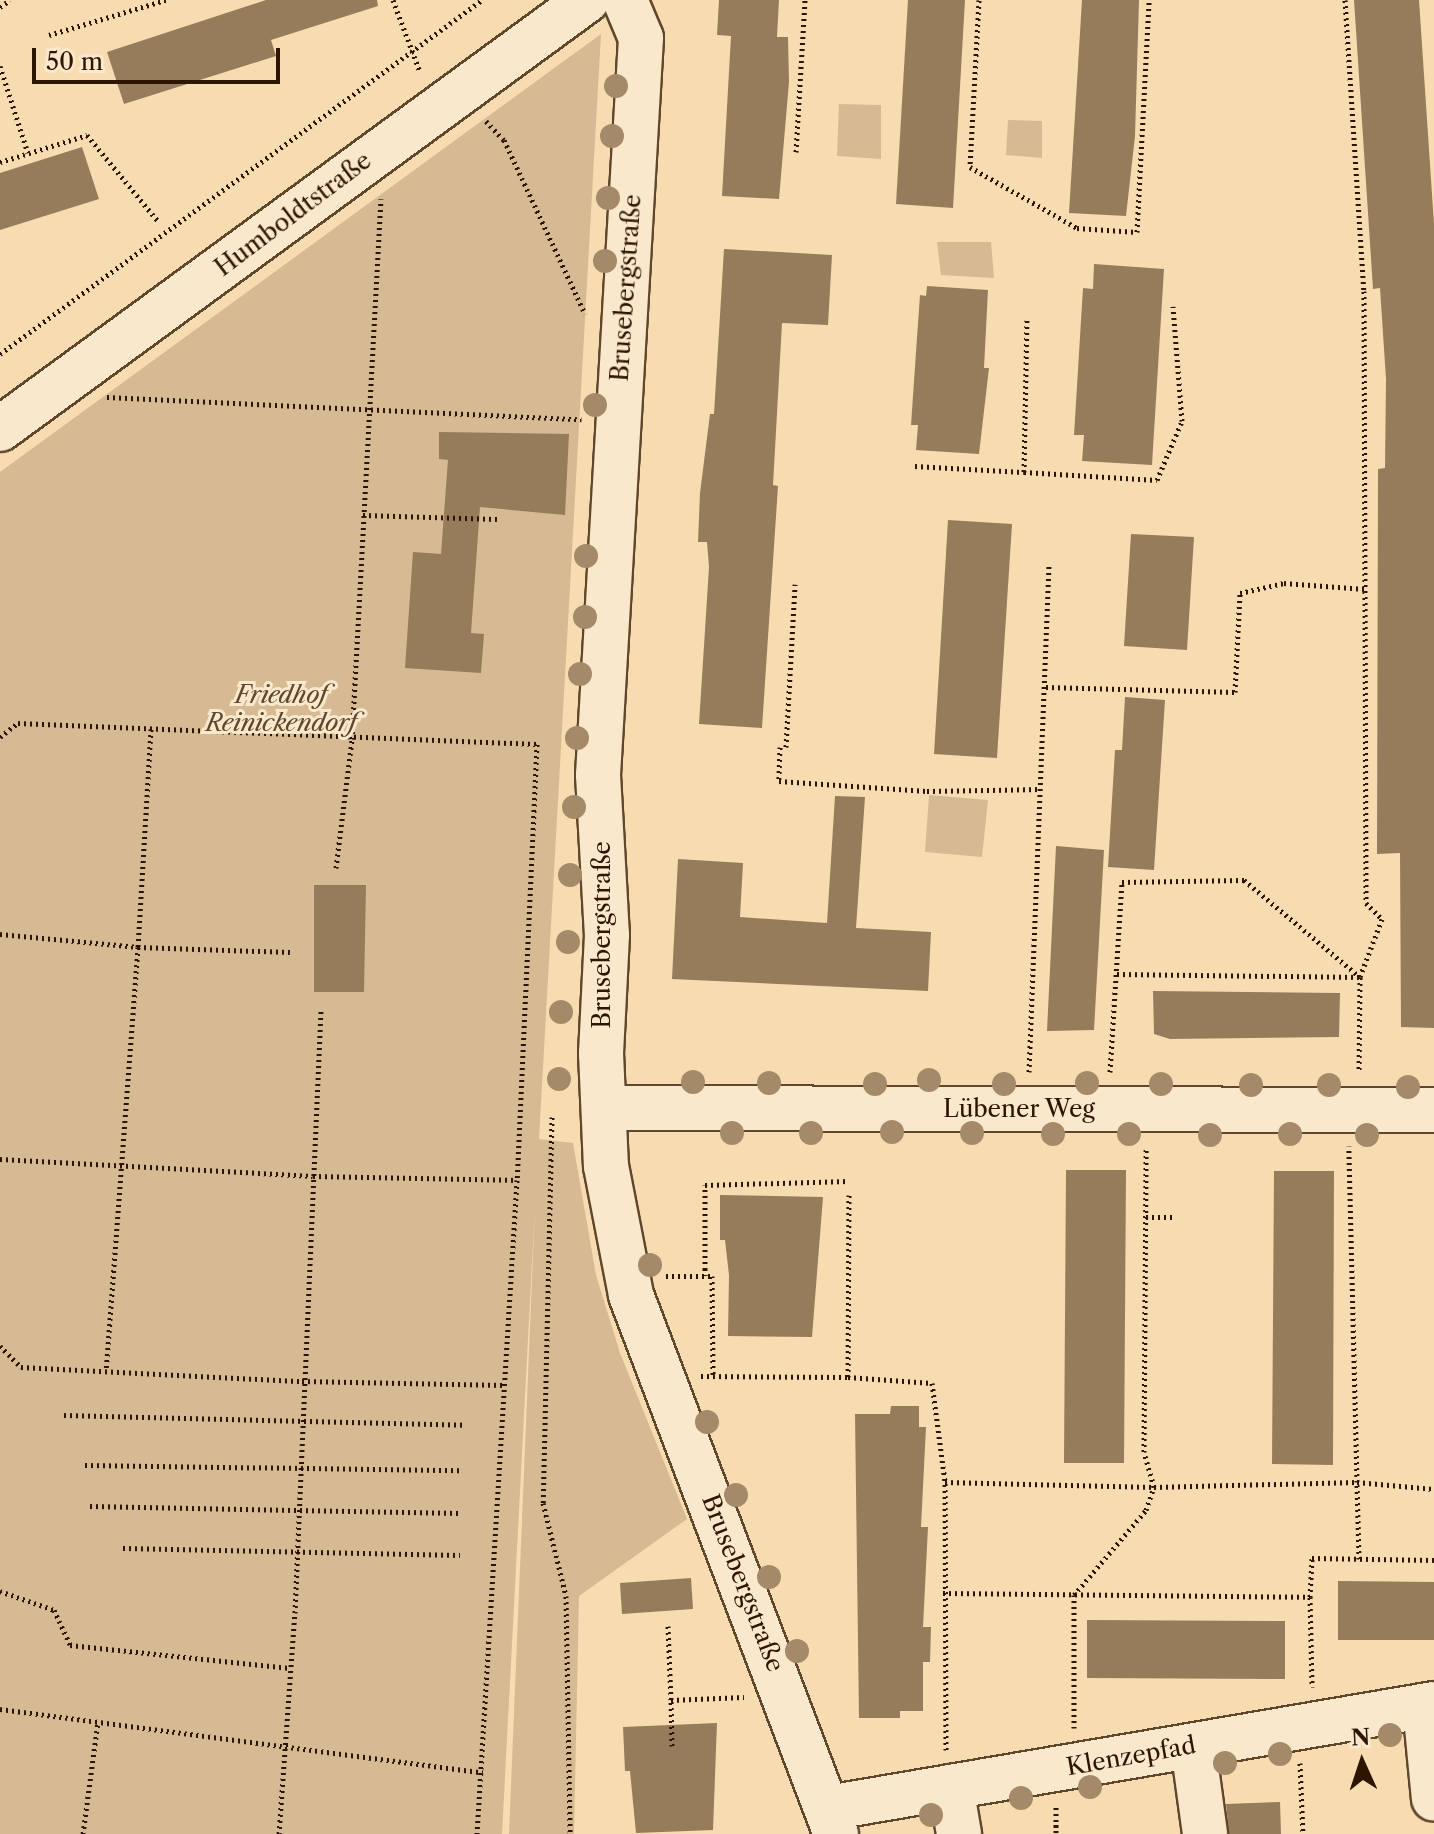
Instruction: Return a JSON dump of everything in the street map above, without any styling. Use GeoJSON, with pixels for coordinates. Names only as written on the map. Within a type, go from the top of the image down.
{"type":"FeatureCollection","features":[{"type":"Feature","properties":{"kind":"street","name":"Humboldtstraße"},"geometry":{"type":"LineString","coordinates":[[0,429],[587,0]]}},
{"type":"Feature","properties":{"kind":"street","name":"Brusebergstraße"},"geometry":{"type":"LineString","coordinates":[[625,0],[641,38],[598,775],[607,935],[604,1108],[613,1223],[631,1295],[832,1821]]}},
{"type":"Feature","properties":{"kind":"street","name":"Lübener Weg"},"geometry":{"type":"LineString","coordinates":[[604,1108],[1434,1110]]}},
{"type":"Feature","properties":{"kind":"street","name":"Klenzepfad"},"geometry":{"type":"LineString","coordinates":[[832,1821],[948,1775],[1193,1746],[1429,1705]]}},
{"type":"Feature","properties":{"kind":"street"},"geometry":{"type":"LineString","coordinates":[[1429,1705],[1434,1799]]}},
{"type":"Feature","properties":{"kind":"street"},"geometry":{"type":"LineString","coordinates":[[1193,1746],[1205,1834]]}},
{"type":"Feature","properties":{"kind":"street"},"geometry":{"type":"LineString","coordinates":[[948,1775],[959,1834]]}},
{"type":"Feature","properties":{"kind":"path"},"geometry":{"type":"LineString","coordinates":[[0,7],[10,0]]}},
{"type":"Feature","properties":{"kind":"path"},"geometry":{"type":"LineString","coordinates":[[49,35],[166,0]]}},
{"type":"Feature","properties":{"kind":"path"},"geometry":{"type":"LineString","coordinates":[[393,0],[420,72]]}},
{"type":"Feature","properties":{"kind":"path"},"geometry":{"type":"LineString","coordinates":[[0,354],[482,0]]}},
{"type":"Feature","properties":{"kind":"path"},"geometry":{"type":"LineString","coordinates":[[796,152],[805,0]]}},
{"type":"Feature","properties":{"kind":"path"},"geometry":{"type":"LineString","coordinates":[[979,0],[970,167],[1077,228],[1137,232],[1149,0]]}},
{"type":"Feature","properties":{"kind":"path"},"geometry":{"type":"LineString","coordinates":[[1345,0],[1364,291],[1366,903],[1382,919],[1360,977],[1359,1077]]}},
{"type":"Feature","properties":{"kind":"path"},"geometry":{"type":"LineString","coordinates":[[0,66],[28,153]]}},
{"type":"Feature","properties":{"kind":"path"},"geometry":{"type":"LineString","coordinates":[[479,113],[504,140],[592,329]]}},
{"type":"Feature","properties":{"kind":"path"},"geometry":{"type":"LineString","coordinates":[[0,162],[87,135],[158,221]]}},
{"type":"Feature","properties":{"kind":"path"},"geometry":{"type":"LineString","coordinates":[[336,868],[352,739],[382,184]]}},
{"type":"Feature","properties":{"kind":"path"},"geometry":{"type":"LineString","coordinates":[[915,466],[1157,480],[1182,421],[1173,306]]}},
{"type":"Feature","properties":{"kind":"path"},"geometry":{"type":"LineString","coordinates":[[1024,472],[1027,320]]}},
{"type":"Feature","properties":{"kind":"path"},"geometry":{"type":"LineString","coordinates":[[90,396],[368,413],[618,419]]}},
{"type":"Feature","properties":{"kind":"path"},"geometry":{"type":"LineString","coordinates":[[363,515],[497,519]]}},
{"type":"Feature","properties":{"kind":"path"},"geometry":{"type":"LineString","coordinates":[[1027,1109],[1049,566]]}},
{"type":"Feature","properties":{"kind":"path"},"geometry":{"type":"LineString","coordinates":[[1046,687],[1235,692],[1240,593],[1284,583],[1365,589]]}},
{"type":"Feature","properties":{"kind":"path"},"geometry":{"type":"LineString","coordinates":[[795,584],[779,781],[927,791],[1041,789]]}},
{"type":"Feature","properties":{"kind":"path"},"geometry":{"type":"LineString","coordinates":[[0,737],[18,723],[352,739],[537,744],[517,1180],[477,1834]]}},
{"type":"Feature","properties":{"kind":"path"},"geometry":{"type":"LineString","coordinates":[[106,1370],[123,1166],[151,729]]}},
{"type":"Feature","properties":{"kind":"path"},"geometry":{"type":"LineString","coordinates":[[1109,1077],[1122,882],[1244,880],[1360,977]]}},
{"type":"Feature","properties":{"kind":"path"},"geometry":{"type":"LineString","coordinates":[[0,934],[138,947],[290,952]]}},
{"type":"Feature","properties":{"kind":"path"},"geometry":{"type":"LineString","coordinates":[[1116,974],[1360,977]]}},
{"type":"Feature","properties":{"kind":"path"},"geometry":{"type":"LineString","coordinates":[[279,1834],[287,1747],[297,1552],[302,1381],[321,1011]]}},
{"type":"Feature","properties":{"kind":"path"},"geometry":{"type":"LineString","coordinates":[[552,1117],[543,1503],[566,1596],[570,1834]]}},
{"type":"Feature","properties":{"kind":"path"},"geometry":{"type":"LineString","coordinates":[[1074,1741],[1074,1595],[1146,1510],[1154,1487],[1144,1452],[1146,1138]]}},
{"type":"Feature","properties":{"kind":"path"},"geometry":{"type":"LineString","coordinates":[[1348,1140],[1359,1559]]}},
{"type":"Feature","properties":{"kind":"path"},"geometry":{"type":"LineString","coordinates":[[0,1159],[313,1176],[517,1180]]}},
{"type":"Feature","properties":{"kind":"path"},"geometry":{"type":"LineString","coordinates":[[705,1276],[705,1185],[849,1181]]}},
{"type":"Feature","properties":{"kind":"path"},"geometry":{"type":"LineString","coordinates":[[848,1377],[849,1195]]}},
{"type":"Feature","properties":{"kind":"path"},"geometry":{"type":"LineString","coordinates":[[1146,1217],[1175,1217]]}},
{"type":"Feature","properties":{"kind":"path"},"geometry":{"type":"LineString","coordinates":[[653,1276],[712,1276],[713,1376]]}},
{"type":"Feature","properties":{"kind":"path"},"geometry":{"type":"LineString","coordinates":[[0,1346],[21,1367],[302,1381],[504,1385]]}},
{"type":"Feature","properties":{"kind":"path"},"geometry":{"type":"LineString","coordinates":[[694,1376],[848,1377],[932,1383],[945,1482],[943,1593],[948,1775]]}},
{"type":"Feature","properties":{"kind":"path"},"geometry":{"type":"LineString","coordinates":[[64,1415],[465,1425]]}},
{"type":"Feature","properties":{"kind":"path"},"geometry":{"type":"LineString","coordinates":[[85,1465],[460,1470]]}},
{"type":"Feature","properties":{"kind":"path"},"geometry":{"type":"LineString","coordinates":[[945,1482],[1154,1487],[1357,1482],[1434,1489]]}},
{"type":"Feature","properties":{"kind":"path"},"geometry":{"type":"LineString","coordinates":[[90,1506],[460,1513]]}},
{"type":"Feature","properties":{"kind":"path"},"geometry":{"type":"LineString","coordinates":[[123,1548],[460,1555]]}},
{"type":"Feature","properties":{"kind":"path"},"geometry":{"type":"LineString","coordinates":[[1312,1700],[1312,1558],[1434,1560]]}},
{"type":"Feature","properties":{"kind":"path"},"geometry":{"type":"LineString","coordinates":[[0,1591],[54,1610],[70,1645],[290,1668]]}},
{"type":"Feature","properties":{"kind":"path"},"geometry":{"type":"LineString","coordinates":[[943,1593],[1310,1597]]}},
{"type":"Feature","properties":{"kind":"path"},"geometry":{"type":"LineString","coordinates":[[668,1626],[672,1746]]}},
{"type":"Feature","properties":{"kind":"path"},"geometry":{"type":"LineString","coordinates":[[671,1700],[747,1697]]}},
{"type":"Feature","properties":{"kind":"path"},"geometry":{"type":"LineString","coordinates":[[0,1709],[483,1773]]}},
{"type":"Feature","properties":{"kind":"path"},"geometry":{"type":"LineString","coordinates":[[83,1834],[98,1722]]}},
{"type":"Feature","properties":{"kind":"path"},"geometry":{"type":"LineString","coordinates":[[1300,1758],[1303,1834]]}},
{"type":"Feature","properties":{"kind":"path"},"geometry":{"type":"LineString","coordinates":[[1055,1798],[1056,1834]]}},
{"type":"Feature","properties":{"kind":"green space","name":"Friedhof Reinickendorf"},"geometry":{"type":"Polygon","coordinates":[[[601,34],[539,1139],[573,1143],[596,1275],[620,1353],[687,1519],[579,1596],[574,1834],[509,1834],[535,1206],[502,1834],[0,1834],[0,472],[601,34]]]}},
{"type":"Feature","properties":{"kind":"green space"},"geometry":{"type":"Polygon","coordinates":[[[839,104],[881,105],[881,159],[837,156],[839,104]]]}},
{"type":"Feature","properties":{"kind":"green space"},"geometry":{"type":"Polygon","coordinates":[[[1008,120],[1042,121],[1042,158],[1006,155],[1008,120]]]}},
{"type":"Feature","properties":{"kind":"green space"},"geometry":{"type":"Polygon","coordinates":[[[937,242],[991,242],[994,278],[941,275],[937,242]]]}},
{"type":"Feature","properties":{"kind":"green space"},"geometry":{"type":"Polygon","coordinates":[[[929,795],[988,800],[982,857],[925,852],[929,795]]]}},
{"type":"Feature","properties":{"kind":"building"},"geometry":{"type":"Polygon","coordinates":[[[266,0],[377,0],[378,6],[271,40],[276,56],[124,104],[107,52],[266,0]]]}},
{"type":"Feature","properties":{"kind":"building"},"geometry":{"type":"Polygon","coordinates":[[[719,0],[779,0],[777,37],[788,37],[789,82],[779,199],[722,196],[731,36],[717,35],[719,0]]]}},
{"type":"Feature","properties":{"kind":"building"},"geometry":{"type":"Polygon","coordinates":[[[908,0],[965,0],[953,208],[896,204],[908,0]]]}},
{"type":"Feature","properties":{"kind":"building"},"geometry":{"type":"Polygon","coordinates":[[[1082,0],[1139,0],[1135,136],[1126,216],[1069,213],[1082,0]]]}},
{"type":"Feature","properties":{"kind":"building"},"geometry":{"type":"Polygon","coordinates":[[[1354,0],[1419,0],[1434,224],[1434,1028],[1401,1027],[1400,853],[1377,854],[1378,469],[1385,468],[1386,379],[1380,288],[1373,289],[1354,0]]]}},
{"type":"Feature","properties":{"kind":"building"},"geometry":{"type":"Polygon","coordinates":[[[82,147],[99,199],[0,230],[0,173],[82,147]]]}},
{"type":"Feature","properties":{"kind":"building"},"geometry":{"type":"Polygon","coordinates":[[[724,249],[832,255],[828,325],[782,323],[773,485],[778,486],[762,728],[699,724],[709,567],[707,542],[698,542],[700,493],[710,414],[714,414],[724,249]]]}},
{"type":"Feature","properties":{"kind":"building"},"geometry":{"type":"Polygon","coordinates":[[[1094,264],[1164,269],[1152,465],[1082,461],[1084,435],[1074,435],[1083,288],[1093,289],[1094,264]]]}},
{"type":"Feature","properties":{"kind":"building"},"geometry":{"type":"Polygon","coordinates":[[[927,286],[988,290],[984,368],[989,368],[979,454],[916,450],[918,425],[911,425],[920,295],[926,296],[927,286]]]}},
{"type":"Feature","properties":{"kind":"building"},"geometry":{"type":"Polygon","coordinates":[[[439,432],[569,434],[565,515],[480,507],[471,633],[484,634],[481,673],[405,668],[413,552],[441,554],[448,460],[439,459],[439,432]]]}},
{"type":"Feature","properties":{"kind":"building"},"geometry":{"type":"Polygon","coordinates":[[[948,520],[1012,524],[997,758],[934,754],[948,520]]]}},
{"type":"Feature","properties":{"kind":"building"},"geometry":{"type":"Polygon","coordinates":[[[1131,534],[1194,537],[1187,650],[1124,646],[1131,534]]]}},
{"type":"Feature","properties":{"kind":"building"},"geometry":{"type":"Polygon","coordinates":[[[1125,697],[1165,700],[1154,870],[1108,867],[1115,750],[1122,750],[1125,697]]]}},
{"type":"Feature","properties":{"kind":"building"},"geometry":{"type":"Polygon","coordinates":[[[835,796],[865,797],[856,928],[931,932],[928,991],[672,979],[678,859],[743,863],[740,917],[827,923],[835,796]]]}},
{"type":"Feature","properties":{"kind":"building"},"geometry":{"type":"Polygon","coordinates":[[[1056,846],[1104,850],[1094,1030],[1047,1031],[1056,846]]]}},
{"type":"Feature","properties":{"kind":"building"},"geometry":{"type":"Polygon","coordinates":[[[314,885],[366,885],[364,992],[314,992],[314,885]]]}},
{"type":"Feature","properties":{"kind":"building"},"geometry":{"type":"Polygon","coordinates":[[[1153,991],[1340,993],[1339,1037],[1170,1039],[1154,1034],[1153,991]]]}},
{"type":"Feature","properties":{"kind":"building"},"geometry":{"type":"Polygon","coordinates":[[[1066,1170],[1126,1170],[1124,1463],[1064,1463],[1066,1170]]]}},
{"type":"Feature","properties":{"kind":"building"},"geometry":{"type":"Polygon","coordinates":[[[1274,1171],[1334,1171],[1333,1465],[1272,1464],[1274,1171]]]}},
{"type":"Feature","properties":{"kind":"building"},"geometry":{"type":"Polygon","coordinates":[[[720,1195],[823,1197],[812,1337],[728,1336],[729,1275],[725,1240],[720,1240],[720,1195]]]}},
{"type":"Feature","properties":{"kind":"building"},"geometry":{"type":"Polygon","coordinates":[[[891,1406],[919,1406],[919,1427],[926,1427],[921,1527],[928,1527],[923,1627],[931,1627],[930,1662],[923,1662],[923,1711],[900,1711],[900,1718],[859,1718],[855,1414],[890,1414],[891,1406]]]}},
{"type":"Feature","properties":{"kind":"building"},"geometry":{"type":"Polygon","coordinates":[[[691,1578],[693,1609],[622,1614],[620,1583],[691,1578]]]}},
{"type":"Feature","properties":{"kind":"building"},"geometry":{"type":"Polygon","coordinates":[[[1338,1581],[1434,1582],[1434,1640],[1338,1640],[1338,1581]]]}},
{"type":"Feature","properties":{"kind":"building"},"geometry":{"type":"Polygon","coordinates":[[[1087,1620],[1285,1621],[1285,1679],[1087,1678],[1087,1620]]]}},
{"type":"Feature","properties":{"kind":"building"},"geometry":{"type":"Polygon","coordinates":[[[717,1723],[713,1830],[636,1833],[630,1771],[625,1771],[623,1727],[717,1723]]]}},
{"type":"Feature","properties":{"kind":"building"},"geometry":{"type":"Polygon","coordinates":[[[1280,1802],[1281,1834],[1229,1834],[1226,1804],[1280,1802]]]}}]}
